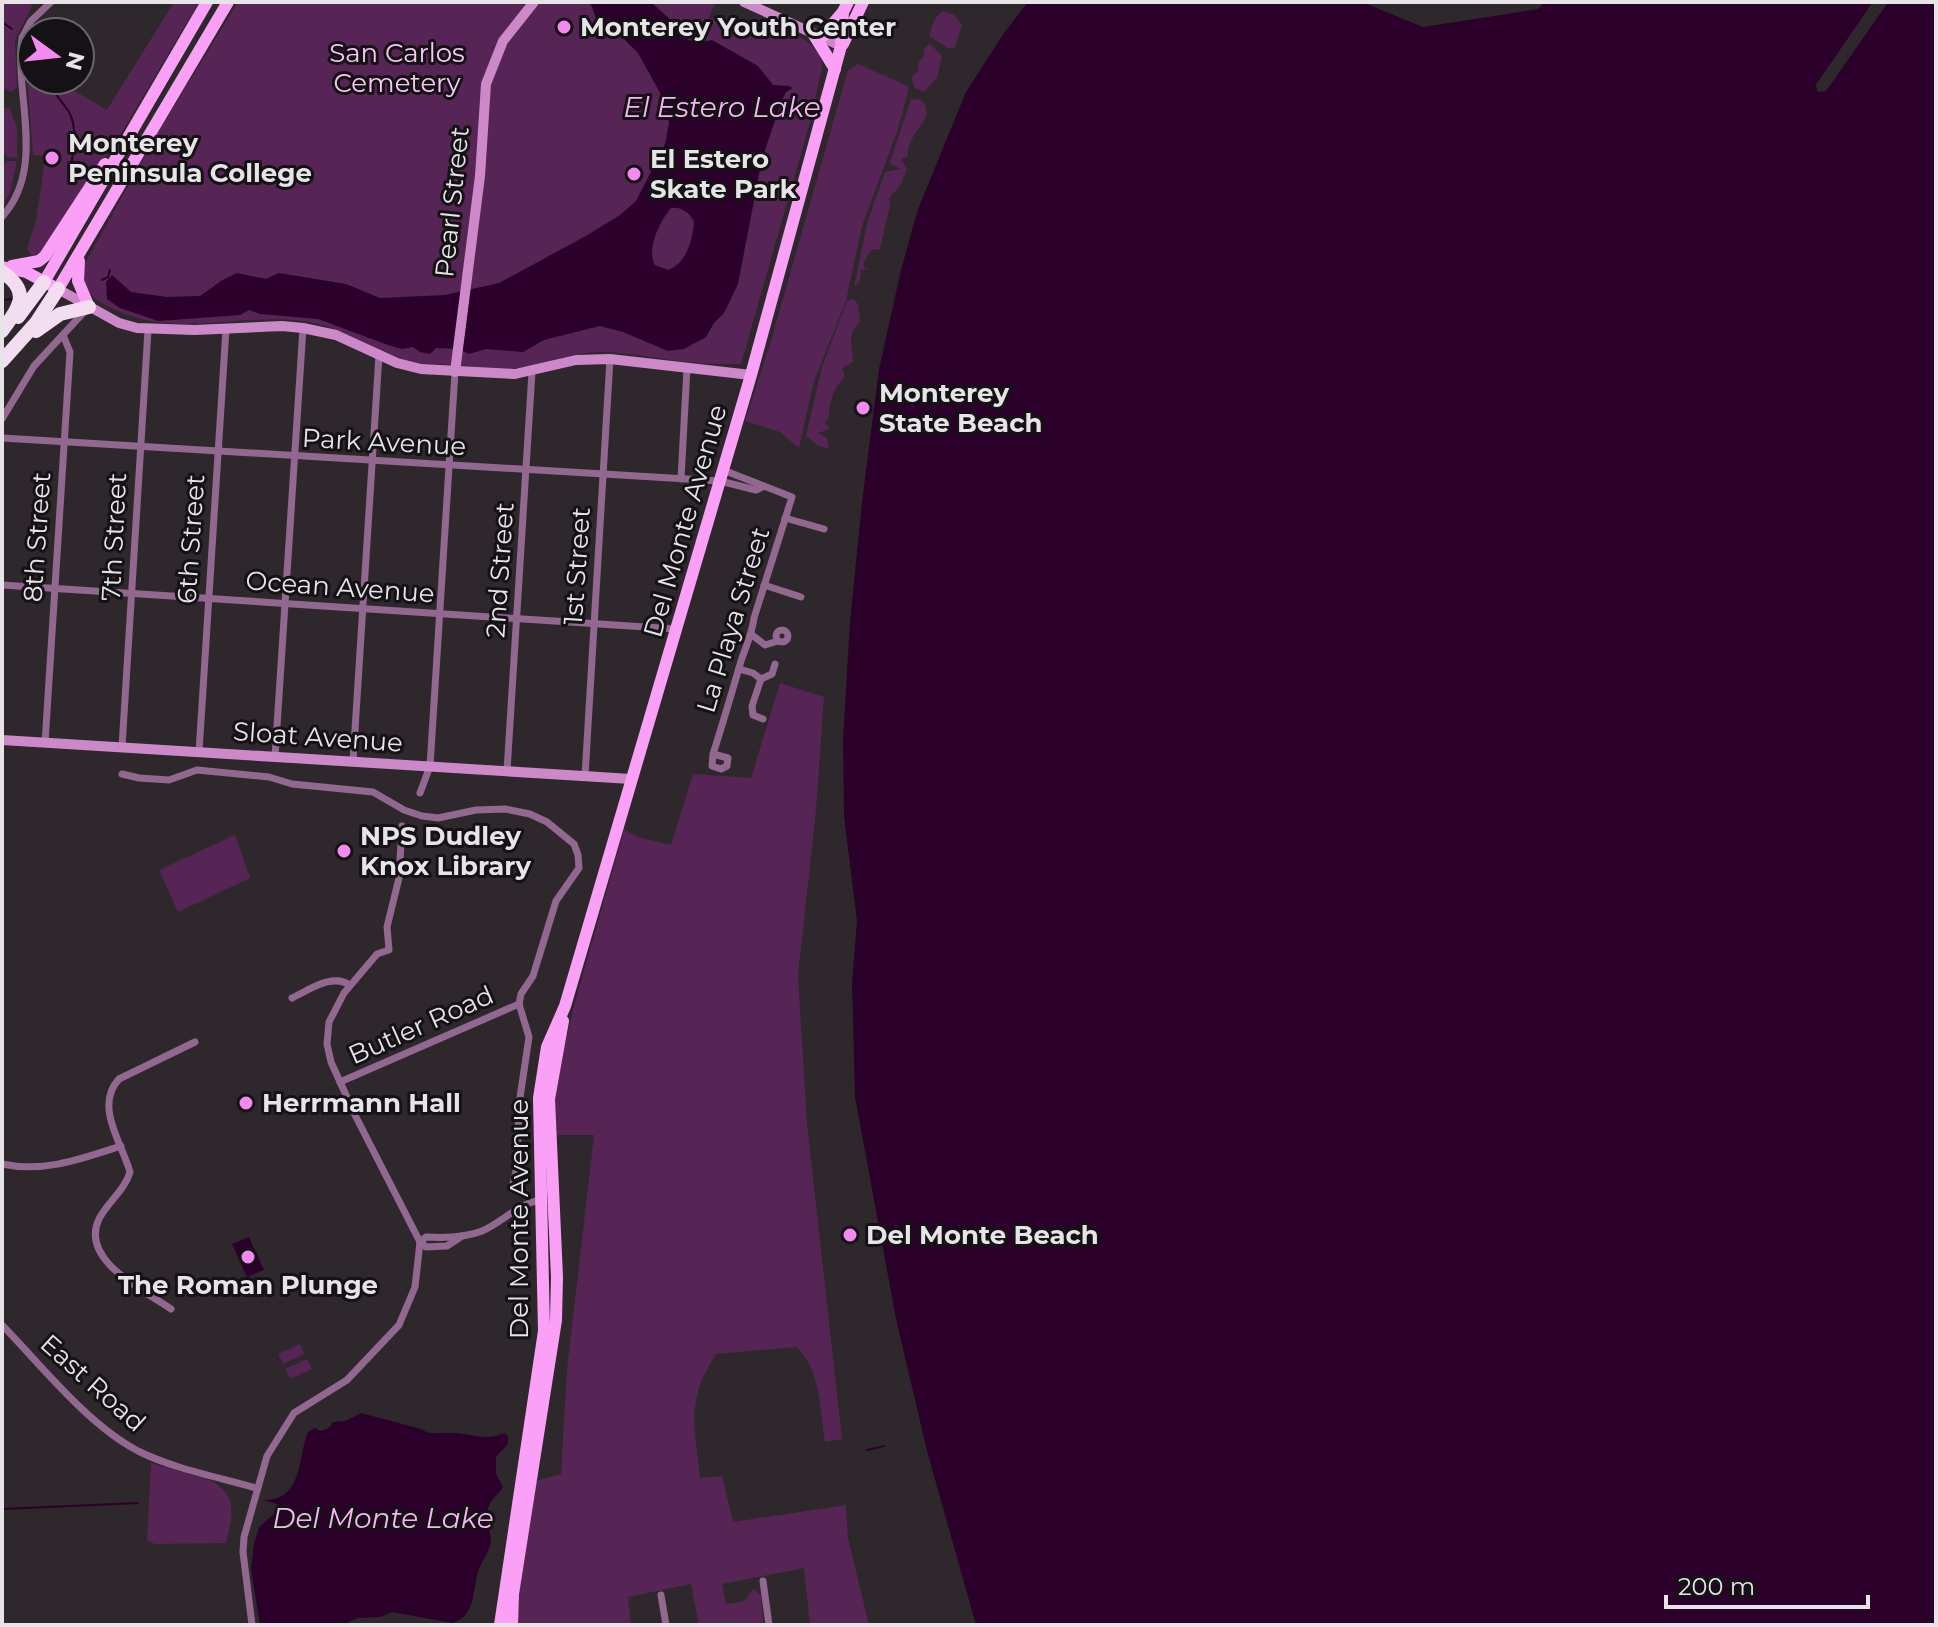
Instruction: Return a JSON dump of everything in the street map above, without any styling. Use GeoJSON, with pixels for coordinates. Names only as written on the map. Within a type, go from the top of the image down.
{"type":"FeatureCollection","features":[{"type":"Feature","properties":{"kind":"highway"},"geometry":{"type":"LineString","coordinates":[[2,268],[21,293],[16,310],[2,332]]}},
{"type":"Feature","properties":{"kind":"highway"},"geometry":{"type":"LineString","coordinates":[[2,332],[51,286]]}},
{"type":"Feature","properties":{"kind":"highway"},"geometry":{"type":"LineString","coordinates":[[2,361],[40,317],[51,286]]}},
{"type":"Feature","properties":{"kind":"highway"},"geometry":{"type":"LineString","coordinates":[[16,345],[57,315],[89,307]]}},
{"type":"Feature","properties":{"kind":"main road"},"geometry":{"type":"LineString","coordinates":[[51,286],[138,120],[207,2]]}},
{"type":"Feature","properties":{"kind":"main road"},"geometry":{"type":"LineString","coordinates":[[51,286],[81,250],[228,2]]}},
{"type":"Feature","properties":{"kind":"main road","name":"Del Monte Avenue"},"geometry":{"type":"LineString","coordinates":[[841,46],[863,2]]}},
{"type":"Feature","properties":{"kind":"main road"},"geometry":{"type":"LineString","coordinates":[[835,69],[817,37],[846,7]]}},
{"type":"Feature","properties":{"kind":"main road","name":"Del Monte Avenue"},"geometry":{"type":"LineString","coordinates":[[500,1625],[542,1356],[549,1099],[565,1006],[751,375],[841,46],[846,7]]}},
{"type":"Feature","properties":{"kind":"main road"},"geometry":{"type":"LineString","coordinates":[[2,268],[32,263],[42,258],[138,120]]}},
{"type":"Feature","properties":{"kind":"main road"},"geometry":{"type":"LineString","coordinates":[[81,250],[77,276],[89,307]]}},
{"type":"Feature","properties":{"kind":"main road"},"geometry":{"type":"LineString","coordinates":[[2,268],[26,272],[51,286]]}},
{"type":"Feature","properties":{"kind":"main road","name":"Del Monte Avenue"},"geometry":{"type":"LineString","coordinates":[[512,1625],[513,1594],[556,1320],[548,1199]]}},
{"type":"Feature","properties":{"kind":"street"},"geometry":{"type":"LineString","coordinates":[[2,217],[14,201],[25,165],[22,38],[31,21],[51,2]]}},
{"type":"Feature","properties":{"kind":"street","name":"Pearl Street"},"geometry":{"type":"LineString","coordinates":[[455,372],[480,176],[488,77],[503,41],[534,2]]}},
{"type":"Feature","properties":{"kind":"street"},"geometry":{"type":"LineString","coordinates":[[744,2],[841,46]]}},
{"type":"Feature","properties":{"kind":"street"},"geometry":{"type":"LineString","coordinates":[[51,286],[119,323],[148,330],[303,328],[336,335],[414,368],[503,375],[532,372],[576,360],[610,359],[751,375]]}},
{"type":"Feature","properties":{"kind":"street"},"geometry":{"type":"LineString","coordinates":[[2,419],[34,366],[89,307]]}},
{"type":"Feature","properties":{"kind":"street"},"geometry":{"type":"LineString","coordinates":[[275,757],[303,328]]}},
{"type":"Feature","properties":{"kind":"street","name":"6th Street"},"geometry":{"type":"LineString","coordinates":[[199,752],[226,329]]}},
{"type":"Feature","properties":{"kind":"street","name":"7th Street"},"geometry":{"type":"LineString","coordinates":[[122,747],[148,330]]}},
{"type":"Feature","properties":{"kind":"street","name":"8th Street"},"geometry":{"type":"LineString","coordinates":[[45,743],[70,352],[63,335]]}},
{"type":"Feature","properties":{"kind":"street"},"geometry":{"type":"LineString","coordinates":[[353,761],[379,355]]}},
{"type":"Feature","properties":{"kind":"street","name":"1st Street"},"geometry":{"type":"LineString","coordinates":[[585,776],[610,359]]}},
{"type":"Feature","properties":{"kind":"street"},"geometry":{"type":"LineString","coordinates":[[681,479],[687,368]]}},
{"type":"Feature","properties":{"kind":"street"},"geometry":{"type":"LineString","coordinates":[[420,793],[430,766],[455,372]]}},
{"type":"Feature","properties":{"kind":"street","name":"2nd Street"},"geometry":{"type":"LineString","coordinates":[[507,771],[532,372]]}},
{"type":"Feature","properties":{"kind":"street","name":"Park Avenue"},"geometry":{"type":"LineString","coordinates":[[2,438],[526,471],[681,479],[722,476],[756,490],[762,487],[792,497]]}},
{"type":"Feature","properties":{"kind":"street","name":"La Playa Street"},"geometry":{"type":"LineString","coordinates":[[713,754],[792,497]]}},
{"type":"Feature","properties":{"kind":"street"},"geometry":{"type":"LineString","coordinates":[[785,518],[824,529]]}},
{"type":"Feature","properties":{"kind":"street","name":"Ocean Avenue"},"geometry":{"type":"LineString","coordinates":[[2,585],[676,629]]}},
{"type":"Feature","properties":{"kind":"street"},"geometry":{"type":"LineString","coordinates":[[764,585],[801,597]]}},
{"type":"Feature","properties":{"kind":"street"},"geometry":{"type":"LineString","coordinates":[[752,635],[765,645],[778,641]]}},
{"type":"Feature","properties":{"kind":"street"},"geometry":{"type":"LineString","coordinates":[[763,719],[753,715],[752,706],[761,679],[772,674],[775,664]]}},
{"type":"Feature","properties":{"kind":"street"},"geometry":{"type":"LineString","coordinates":[[739,669],[761,679]]}},
{"type":"Feature","properties":{"kind":"street","name":"Sloat Avenue"},"geometry":{"type":"LineString","coordinates":[[2,740],[631,779]]}},
{"type":"Feature","properties":{"kind":"street"},"geometry":{"type":"LineString","coordinates":[[122,774],[163,780],[197,770],[269,777],[292,784],[373,792],[404,810],[439,818],[476,810],[511,810],[547,822],[574,844],[579,860],[577,872],[556,903],[533,976],[521,994],[519,1004],[529,1037],[519,1104],[517,1167],[513,1184]]}},
{"type":"Feature","properties":{"kind":"street"},"geometry":{"type":"LineString","coordinates":[[402,826],[399,878],[387,927],[389,950],[377,954],[350,985],[332,1015],[326,1036],[328,1052],[420,1242],[426,1247],[447,1246],[462,1236],[480,1232],[532,1201],[548,1199]]}},
{"type":"Feature","properties":{"kind":"street"},"geometry":{"type":"LineString","coordinates":[[292,998],[333,980],[342,980],[350,985]]}},
{"type":"Feature","properties":{"kind":"street","name":"Butler Road"},"geometry":{"type":"LineString","coordinates":[[340,1082],[519,1004]]}},
{"type":"Feature","properties":{"kind":"street"},"geometry":{"type":"LineString","coordinates":[[171,1309],[117,1272],[104,1259],[97,1244],[98,1221],[130,1172],[108,1104],[116,1082],[195,1042]]}},
{"type":"Feature","properties":{"kind":"street"},"geometry":{"type":"LineString","coordinates":[[2,1164],[23,1168],[61,1165],[121,1146]]}},
{"type":"Feature","properties":{"kind":"street"},"geometry":{"type":"LineString","coordinates":[[252,1625],[243,1552],[256,1488],[275,1441],[291,1417],[347,1380],[399,1325],[415,1287],[420,1242]]}},
{"type":"Feature","properties":{"kind":"street","name":"East Road"},"geometry":{"type":"LineString","coordinates":[[2,1325],[65,1391],[128,1445],[167,1462],[256,1488]]}},
{"type":"Feature","properties":{"kind":"street"},"geometry":{"type":"LineString","coordinates":[[763,1581],[769,1625]]}},
{"type":"Feature","properties":{"kind":"street"},"geometry":{"type":"LineString","coordinates":[[661,1595],[666,1625]]}},
{"type":"Feature","properties":{"kind":"green space"},"geometry":{"type":"Polygon","coordinates":[[[2,2],[30,2],[32,6],[27,16],[16,16],[16,88],[11,92],[2,88],[2,2]]]}},
{"type":"Feature","properties":{"kind":"green space"},"geometry":{"type":"Polygon","coordinates":[[[174,2],[199,2],[122,132],[42,254],[33,256],[27,249],[36,221],[45,160],[42,156],[33,155],[29,96],[83,96],[107,110],[174,2]]]}},
{"type":"Feature","properties":{"kind":"green space","name":"San Carlos Cemetery"},"geometry":{"type":"Polygon","coordinates":[[[238,2],[716,2],[709,17],[726,24],[730,17],[758,30],[763,20],[809,43],[816,50],[822,67],[810,122],[741,364],[694,363],[596,352],[516,368],[422,364],[389,354],[320,324],[278,319],[201,323],[151,321],[127,315],[102,303],[90,293],[82,269],[155,137],[238,2]]]}},
{"type":"Feature","properties":{"kind":"green space"},"geometry":{"type":"Polygon","coordinates":[[[944,11],[954,15],[962,25],[955,47],[949,49],[929,36],[936,18],[944,11]]]}},
{"type":"Feature","properties":{"kind":"green space"},"geometry":{"type":"Polygon","coordinates":[[[930,44],[942,56],[937,78],[924,92],[915,88],[911,78],[918,71],[924,48],[930,44]]]}},
{"type":"Feature","properties":{"kind":"green space"},"geometry":{"type":"Polygon","coordinates":[[[858,64],[908,86],[908,92],[897,132],[862,226],[846,301],[814,381],[799,448],[780,432],[745,421],[771,341],[848,70],[858,64]]]}},
{"type":"Feature","properties":{"kind":"green space"},"geometry":{"type":"Polygon","coordinates":[[[911,99],[921,100],[925,104],[927,115],[911,140],[908,156],[901,159],[907,169],[900,186],[889,198],[880,249],[871,250],[864,262],[864,268],[869,269],[861,270],[860,281],[854,287],[868,220],[885,172],[901,169],[890,162],[911,99]]]}},
{"type":"Feature","properties":{"kind":"green space"},"geometry":{"type":"Polygon","coordinates":[[[9,108],[17,127],[17,158],[6,157],[2,150],[2,109],[9,108]]]}},
{"type":"Feature","properties":{"kind":"green space"},"geometry":{"type":"Polygon","coordinates":[[[6,161],[17,161],[10,193],[2,207],[2,170],[6,161]]]}},
{"type":"Feature","properties":{"kind":"green space"},"geometry":{"type":"Polygon","coordinates":[[[853,299],[858,304],[860,321],[852,332],[853,362],[842,368],[845,377],[832,396],[829,418],[825,422],[830,429],[818,433],[827,438],[829,449],[817,445],[806,436],[822,367],[847,301],[853,299]]]}},
{"type":"Feature","properties":{"kind":"green space"},"geometry":{"type":"Polygon","coordinates":[[[780,683],[824,697],[816,810],[798,975],[807,1124],[842,1439],[825,1442],[815,1378],[796,1347],[716,1354],[696,1400],[696,1443],[700,1478],[722,1476],[733,1522],[846,1505],[848,1538],[869,1625],[810,1625],[804,1568],[722,1584],[726,1604],[745,1601],[753,1589],[761,1595],[763,1623],[699,1625],[691,1584],[628,1597],[631,1625],[517,1625],[517,1598],[536,1481],[561,1474],[567,1370],[594,1135],[554,1135],[555,1087],[574,1006],[624,830],[641,838],[671,845],[693,774],[751,778],[780,683]]]}},
{"type":"Feature","properties":{"kind":"green space"},"geometry":{"type":"Polygon","coordinates":[[[235,835],[250,878],[178,912],[159,870],[235,835]]]}},
{"type":"Feature","properties":{"kind":"green space"},"geometry":{"type":"Polygon","coordinates":[[[300,1344],[305,1354],[283,1364],[278,1354],[300,1344]]]}},
{"type":"Feature","properties":{"kind":"green space"},"geometry":{"type":"Polygon","coordinates":[[[307,1359],[312,1369],[290,1379],[285,1369],[307,1359]]]}},
{"type":"Feature","properties":{"kind":"green space"},"geometry":{"type":"Polygon","coordinates":[[[151,1463],[212,1481],[221,1487],[231,1508],[226,1543],[155,1544],[147,1540],[151,1463]]]}},
{"type":"Feature","properties":{"kind":"water","name":"El Estero Lake"},"geometry":{"type":"Polygon","coordinates":[[[590,2],[651,2],[675,24],[680,36],[696,43],[712,40],[758,66],[773,85],[793,88],[786,92],[782,100],[762,159],[738,284],[724,313],[706,337],[684,349],[668,351],[600,326],[544,340],[523,352],[486,349],[469,354],[458,349],[436,348],[430,354],[413,347],[402,349],[388,345],[318,319],[260,314],[249,310],[240,315],[158,321],[120,308],[107,299],[106,282],[112,275],[131,292],[167,297],[200,296],[237,273],[266,279],[279,273],[346,284],[380,298],[445,295],[499,283],[584,237],[620,215],[636,201],[665,144],[669,123],[664,100],[638,53],[619,34],[597,21],[590,2]],[[674,208],[663,220],[652,251],[655,265],[668,270],[684,257],[694,222],[688,213],[674,208]]]}},
{"type":"Feature","properties":{"kind":"water"},"geometry":{"type":"Polygon","coordinates":[[[1028,2],[1873,2],[1816,85],[1818,92],[1826,91],[1888,2],[1936,2],[1936,1625],[976,1625],[927,1451],[896,1319],[855,1097],[852,983],[857,921],[844,816],[843,739],[862,502],[879,369],[901,270],[918,209],[966,92],[1028,2]]]}},
{"type":"Feature","properties":{"kind":"water","name":"The Roman Plunge"},"geometry":{"type":"Polygon","coordinates":[[[249,1237],[264,1270],[247,1277],[232,1244],[249,1237]]]}},
{"type":"Feature","properties":{"kind":"water","name":"Del Monte Lake"},"geometry":{"type":"Polygon","coordinates":[[[361,1413],[433,1433],[485,1437],[504,1433],[508,1436],[508,1444],[496,1457],[496,1474],[503,1487],[488,1508],[491,1543],[479,1569],[470,1608],[452,1623],[392,1612],[381,1617],[358,1618],[342,1625],[260,1625],[251,1569],[254,1544],[259,1527],[283,1506],[263,1500],[286,1493],[292,1485],[308,1432],[315,1428],[320,1431],[329,1428],[333,1422],[345,1421],[361,1413]]]}},
{"type":"Feature","properties":{"kind":"pier"},"geometry":{"type":"Polygon","coordinates":[[[1362,2],[1541,2],[1542,5],[1538,9],[1423,27],[1362,2]]]}},
{"type":"Feature","properties":{"kind":"pier"},"geometry":{"type":"Polygon","coordinates":[[[1873,2],[1877,2],[1820,86],[1821,89],[1883,2],[1888,2],[1826,91],[1818,92],[1816,85],[1873,2]]]}},
{"type":"Feature","properties":{"kind":"waterway"},"geometry":{"type":"LineString","coordinates":[[2,22],[12,29]]}},
{"type":"Feature","properties":{"kind":"waterway"},"geometry":{"type":"LineString","coordinates":[[57,96],[69,112],[74,127],[70,175]]}},
{"type":"Feature","properties":{"kind":"waterway"},"geometry":{"type":"LineString","coordinates":[[102,280],[108,277],[110,270]]}},
{"type":"Feature","properties":{"kind":"waterway"},"geometry":{"type":"LineString","coordinates":[[2,300],[13,299]]}},
{"type":"Feature","properties":{"kind":"waterway"},"geometry":{"type":"LineString","coordinates":[[867,1450],[884,1446]]}},
{"type":"Feature","properties":{"kind":"waterway"},"geometry":{"type":"LineString","coordinates":[[2,1509],[138,1503]]}},
{"type":"Feature","properties":{"kind":"place","name":"Monterey Youth Center"},"geometry":{"type":"Point","coordinates":[564,27]}},
{"type":"Feature","properties":{"kind":"place","name":"Monterey Peninsula College"},"geometry":{"type":"Point","coordinates":[52,158]}},
{"type":"Feature","properties":{"kind":"place","name":"El Estero Skate Park"},"geometry":{"type":"Point","coordinates":[634,174]}},
{"type":"Feature","properties":{"kind":"place","name":"Monterey State Beach"},"geometry":{"type":"Point","coordinates":[863,408]}},
{"type":"Feature","properties":{"kind":"place","name":"NPS Dudley Knox Library"},"geometry":{"type":"Point","coordinates":[344,851]}},
{"type":"Feature","properties":{"kind":"place","name":"Herrmann Hall"},"geometry":{"type":"Point","coordinates":[246,1103]}},
{"type":"Feature","properties":{"kind":"place","name":"Del Monte Beach"},"geometry":{"type":"Point","coordinates":[850,1235]}},
{"type":"Feature","properties":{"kind":"place","name":"The Roman Plunge"},"geometry":{"type":"Point","coordinates":[248,1257]}}]}
